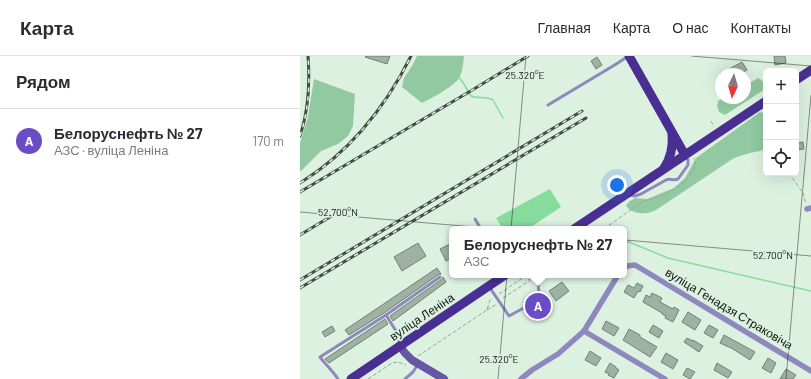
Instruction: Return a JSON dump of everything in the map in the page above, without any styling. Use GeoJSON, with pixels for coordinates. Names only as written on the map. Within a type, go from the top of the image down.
{"type":"FeatureCollection","features":[{"type":"Feature","properties":{"kind":"main road"},"geometry":{"type":"LineString","coordinates":[[629,56],[672,131],[689,155]]}},
{"type":"Feature","properties":{"kind":"main road"},"geometry":{"type":"LineString","coordinates":[[799,78],[811,70]]}},
{"type":"Feature","properties":{"kind":"main road"},"geometry":{"type":"LineString","coordinates":[[578,226],[662,170],[689,155],[719,128],[763,103]]}},
{"type":"Feature","properties":{"kind":"main road"},"geometry":{"type":"LineString","coordinates":[[662,170],[668,162],[672,150],[672,131]]}},
{"type":"Feature","properties":{"kind":"main road","name":"вуліца Леніна"},"geometry":{"type":"LineString","coordinates":[[351,379],[501,278]]}},
{"type":"Feature","properties":{"kind":"street","name":"вуліца Генадзя Страковіча"},"geometry":{"type":"LineString","coordinates":[[627,266],[635,265],[811,371]]}},
{"type":"Feature","properties":{"kind":"street"},"geometry":{"type":"LineString","coordinates":[[521,379],[532,370],[558,354],[584,331],[616,278]]}},
{"type":"Feature","properties":{"kind":"street"},"geometry":{"type":"LineString","coordinates":[[584,331],[665,379]]}},
{"type":"Feature","properties":{"kind":"street"},"geometry":{"type":"LineString","coordinates":[[400,346],[405,354],[415,362],[444,379]]}},
{"type":"Feature","properties":{"kind":"lane"},"geometry":{"type":"LineString","coordinates":[[548,105],[629,56]]}},
{"type":"Feature","properties":{"kind":"lane"},"geometry":{"type":"LineString","coordinates":[[625,195],[635,196],[666,180],[678,179],[688,165],[689,155]]}},
{"type":"Feature","properties":{"kind":"lane"},"geometry":{"type":"LineString","coordinates":[[475,219],[479,226]]}},
{"type":"Feature","properties":{"kind":"lane"},"geometry":{"type":"LineString","coordinates":[[338,379],[320,357],[386,315],[440,277]]}},
{"type":"Feature","properties":{"kind":"lane"},"geometry":{"type":"LineString","coordinates":[[535,278],[538,282],[539,294]]}},
{"type":"Feature","properties":{"kind":"lane"},"geometry":{"type":"LineString","coordinates":[[489,286],[509,316],[531,304]]}},
{"type":"Feature","properties":{"kind":"lane"},"geometry":{"type":"LineString","coordinates":[[386,315],[396,331],[400,346]]}},
{"type":"Feature","properties":{"kind":"lane"},"geometry":{"type":"LineString","coordinates":[[405,379],[412,372],[415,362]]}},
{"type":"Feature","properties":{"kind":"path"},"geometry":{"type":"LineString","coordinates":[[711,121],[719,128]]}},
{"type":"Feature","properties":{"kind":"path"},"geometry":{"type":"LineString","coordinates":[[608,226],[643,201],[648,201],[673,190],[686,180],[693,172],[695,165],[689,155]]}},
{"type":"Feature","properties":{"kind":"path"},"geometry":{"type":"LineString","coordinates":[[791,176],[803,193],[809,208]]}},
{"type":"Feature","properties":{"kind":"path"},"geometry":{"type":"LineString","coordinates":[[487,310],[490,300],[523,278]]}},
{"type":"Feature","properties":{"kind":"path"},"geometry":{"type":"LineString","coordinates":[[368,379],[392,363],[398,362],[406,365],[415,362],[530,280]]}},
{"type":"Feature","properties":{"kind":"shaded area"},"geometry":{"type":"Polygon","coordinates":[[[417,56],[464,56],[463,67],[459,78],[447,89],[422,103],[402,87],[404,78],[417,56]]]}},
{"type":"Feature","properties":{"kind":"shaded area"},"geometry":{"type":"Polygon","coordinates":[[[758,78],[763,82],[763,90],[751,98],[751,82],[758,78]]]}},
{"type":"Feature","properties":{"kind":"shaded area"},"geometry":{"type":"Polygon","coordinates":[[[314,79],[355,94],[353,126],[348,136],[338,144],[321,151],[300,172],[300,143],[308,117],[314,79]]]}},
{"type":"Feature","properties":{"kind":"shaded area"},"geometry":{"type":"Polygon","coordinates":[[[717,104],[742,104],[725,115],[719,112],[717,104]]]}},
{"type":"Feature","properties":{"kind":"shaded area"},"geometry":{"type":"Polygon","coordinates":[[[760,112],[763,113],[763,150],[734,158],[656,210],[648,213],[640,213],[634,212],[627,207],[626,205],[635,198],[647,199],[674,188],[685,178],[696,158],[760,112]]]}},
{"type":"Feature","properties":{"kind":"shaded area"},"geometry":{"type":"Polygon","coordinates":[[[550,189],[561,207],[532,226],[501,226],[496,218],[550,189]]]}},
{"type":"Feature","properties":{"kind":"building"},"geometry":{"type":"Polygon","coordinates":[[[390,56],[387,64],[365,57],[390,56]]]}},
{"type":"Feature","properties":{"kind":"building"},"geometry":{"type":"Polygon","coordinates":[[[774,56],[785,56],[786,63],[775,65],[774,56]]]}},
{"type":"Feature","properties":{"kind":"building"},"geometry":{"type":"Polygon","coordinates":[[[597,57],[602,65],[596,69],[591,61],[597,57]]]}},
{"type":"Feature","properties":{"kind":"building"},"geometry":{"type":"Polygon","coordinates":[[[742,62],[746,68],[731,68],[742,62]]]}},
{"type":"Feature","properties":{"kind":"building"},"geometry":{"type":"Polygon","coordinates":[[[803,142],[804,149],[799,150],[799,143],[803,142]]]}},
{"type":"Feature","properties":{"kind":"building"},"geometry":{"type":"Polygon","coordinates":[[[418,243],[426,256],[402,271],[394,257],[418,243]]]}},
{"type":"Feature","properties":{"kind":"building"},"geometry":{"type":"Polygon","coordinates":[[[449,244],[449,260],[446,261],[440,249],[449,244]]]}},
{"type":"Feature","properties":{"kind":"building"},"geometry":{"type":"Polygon","coordinates":[[[437,268],[441,274],[384,313],[349,335],[345,330],[437,268]]]}},
{"type":"Feature","properties":{"kind":"building"},"geometry":{"type":"Polygon","coordinates":[[[443,277],[446,282],[393,321],[390,316],[443,277]]]}},
{"type":"Feature","properties":{"kind":"building"},"geometry":{"type":"Polygon","coordinates":[[[562,282],[569,291],[556,301],[549,291],[562,282]]]}},
{"type":"Feature","properties":{"kind":"building"},"geometry":{"type":"Polygon","coordinates":[[[637,283],[643,286],[634,298],[624,292],[628,285],[634,288],[637,283]]]}},
{"type":"Feature","properties":{"kind":"building"},"geometry":{"type":"Polygon","coordinates":[[[536,292],[537,296],[541,296],[550,310],[540,317],[532,307],[534,304],[533,302],[529,302],[526,298],[536,292]]]}},
{"type":"Feature","properties":{"kind":"building"},"geometry":{"type":"Polygon","coordinates":[[[652,293],[662,298],[660,302],[673,309],[674,307],[679,310],[673,322],[665,318],[666,316],[662,313],[643,302],[646,295],[650,297],[652,293]]]}},
{"type":"Feature","properties":{"kind":"building"},"geometry":{"type":"Polygon","coordinates":[[[688,312],[701,320],[695,330],[682,322],[688,312]]]}},
{"type":"Feature","properties":{"kind":"building"},"geometry":{"type":"Polygon","coordinates":[[[385,319],[388,324],[329,363],[325,359],[385,319]]]}},
{"type":"Feature","properties":{"kind":"building"},"geometry":{"type":"Polygon","coordinates":[[[606,321],[619,328],[614,336],[602,329],[606,321]]]}},
{"type":"Feature","properties":{"kind":"building"},"geometry":{"type":"Polygon","coordinates":[[[653,325],[663,331],[659,338],[649,332],[653,325]]]}},
{"type":"Feature","properties":{"kind":"building"},"geometry":{"type":"Polygon","coordinates":[[[709,325],[718,330],[713,338],[704,333],[709,325]]]}},
{"type":"Feature","properties":{"kind":"building"},"geometry":{"type":"Polygon","coordinates":[[[332,326],[335,331],[325,337],[322,332],[332,326]]]}},
{"type":"Feature","properties":{"kind":"building"},"geometry":{"type":"Polygon","coordinates":[[[629,329],[657,347],[650,357],[623,340],[629,329]]]}},
{"type":"Feature","properties":{"kind":"building"},"geometry":{"type":"Polygon","coordinates":[[[724,335],[755,352],[750,360],[720,343],[724,335]]]}},
{"type":"Feature","properties":{"kind":"building"},"geometry":{"type":"Polygon","coordinates":[[[687,338],[703,346],[699,352],[684,342],[687,338]]]}},
{"type":"Feature","properties":{"kind":"building"},"geometry":{"type":"Polygon","coordinates":[[[590,351],[601,358],[596,366],[585,360],[590,351]]]}},
{"type":"Feature","properties":{"kind":"building"},"geometry":{"type":"Polygon","coordinates":[[[666,353],[678,360],[673,369],[661,362],[666,353]]]}},
{"type":"Feature","properties":{"kind":"building"},"geometry":{"type":"Polygon","coordinates":[[[768,358],[776,363],[771,373],[762,368],[768,358]]]}},
{"type":"Feature","properties":{"kind":"building"},"geometry":{"type":"Polygon","coordinates":[[[610,363],[619,370],[614,378],[605,372],[610,363]]]}},
{"type":"Feature","properties":{"kind":"building"},"geometry":{"type":"Polygon","coordinates":[[[717,363],[732,372],[728,378],[714,370],[717,363]]]}},
{"type":"Feature","properties":{"kind":"building"},"geometry":{"type":"Polygon","coordinates":[[[687,368],[695,372],[690,379],[683,375],[687,368]]]}},
{"type":"Feature","properties":{"kind":"building"},"geometry":{"type":"Polygon","coordinates":[[[786,369],[796,375],[793,379],[780,379],[786,369]]]}},
{"type":"Feature","properties":{"kind":"waterway"},"geometry":{"type":"LineString","coordinates":[[459,77],[471,96],[493,100],[503,118]]}},
{"type":"Feature","properties":{"kind":"waterway"},"geometry":{"type":"LineString","coordinates":[[627,241],[668,258],[811,291]]}},
{"type":"Feature","properties":{"kind":"railway"},"geometry":{"type":"LineString","coordinates":[[300,136],[308,96],[308,56]]}},
{"type":"Feature","properties":{"kind":"railway"},"geometry":{"type":"LineString","coordinates":[[300,183],[335,157],[350,143],[378,111],[401,75],[411,56]]}},
{"type":"Feature","properties":{"kind":"railway"},"geometry":{"type":"LineString","coordinates":[[300,192],[528,56]]}},
{"type":"Feature","properties":{"kind":"railway"},"geometry":{"type":"LineString","coordinates":[[300,280],[582,111]]}},
{"type":"Feature","properties":{"kind":"railway"},"geometry":{"type":"LineString","coordinates":[[300,288],[586,118]]}},
{"type":"Feature","properties":{"kind":"railway"},"geometry":{"type":"LineString","coordinates":[[300,235],[335,214]]}},
{"type":"Feature","properties":{"kind":"place","name":"Белоруснефть № 27"},"geometry":{"type":"Point","coordinates":[538,306]}}]}
